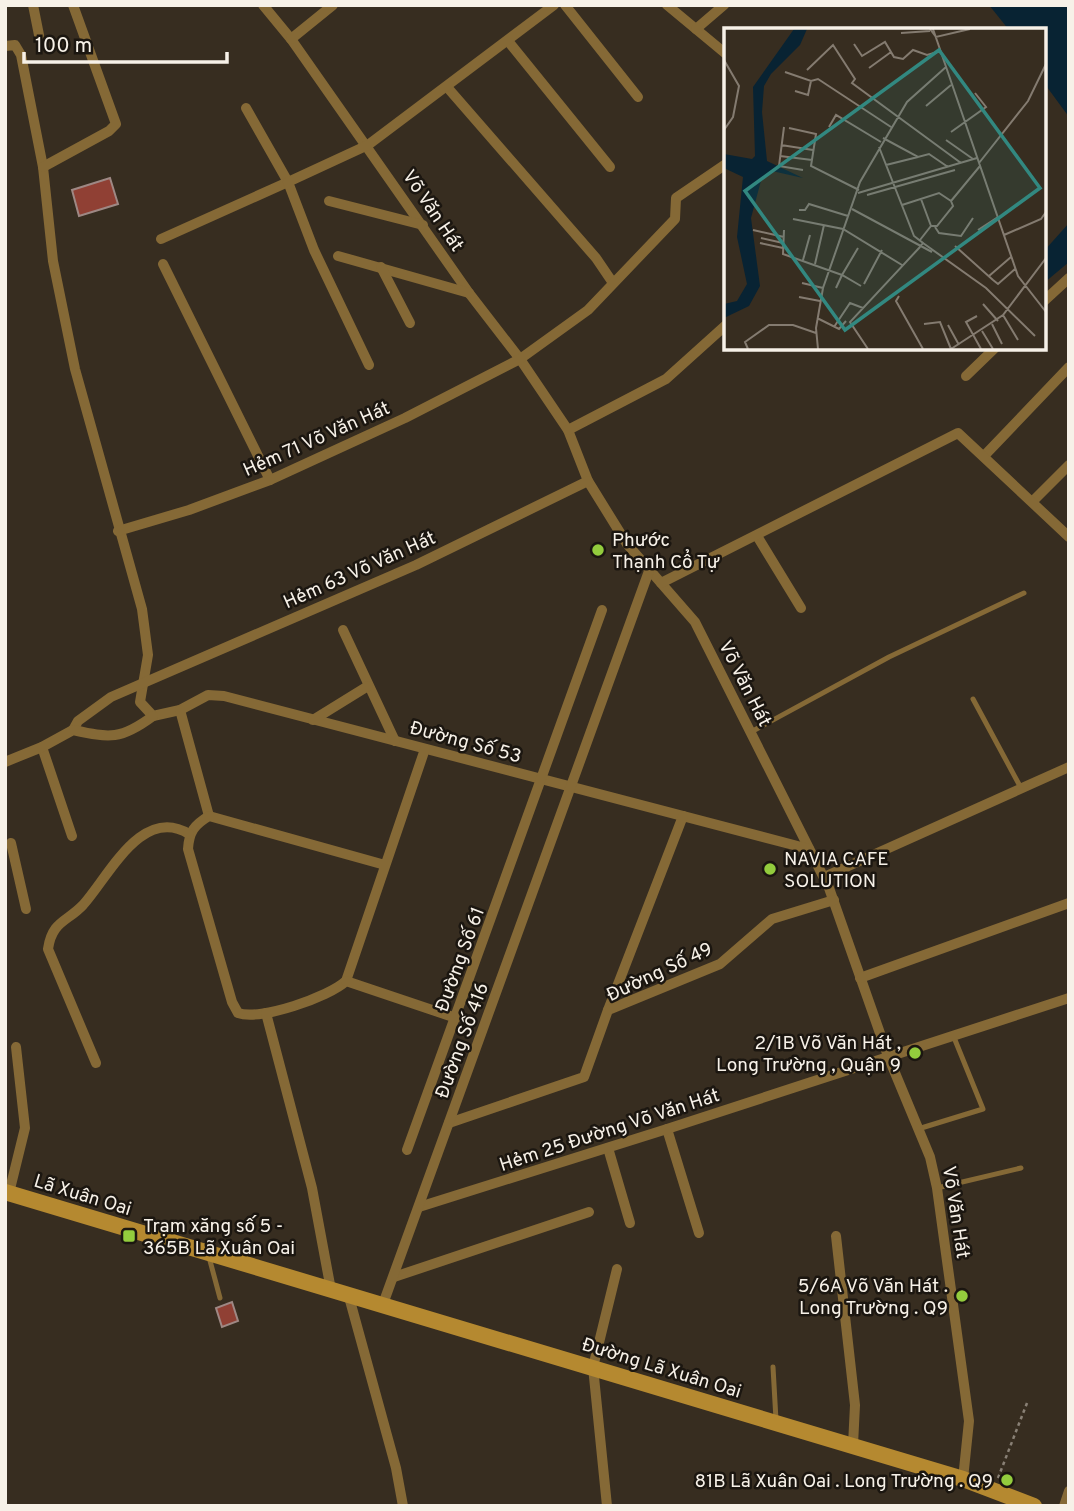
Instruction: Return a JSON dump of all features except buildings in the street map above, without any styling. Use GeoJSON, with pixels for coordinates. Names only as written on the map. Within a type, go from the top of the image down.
{"type":"FeatureCollection","features":[{"type":"Feature","properties":{"kind":"main road","name":"Lã Xuân Oai"},"geometry":{"type":"LineString","coordinates":[[7,1193],[349,1297]]}},
{"type":"Feature","properties":{"kind":"main road","name":"Đường Lã Xuân Oai"},"geometry":{"type":"LineString","coordinates":[[349,1297],[383,1304],[963,1479]]}},
{"type":"Feature","properties":{"kind":"main road"},"geometry":{"type":"LineString","coordinates":[[963,1479],[1034,1506]]}},
{"type":"Feature","properties":{"kind":"street"},"geometry":{"type":"LineString","coordinates":[[33,5],[39,35]]}},
{"type":"Feature","properties":{"kind":"street"},"geometry":{"type":"LineString","coordinates":[[43,167],[109,131],[116,124],[73,5]]}},
{"type":"Feature","properties":{"kind":"street","name":"Võ Văn Hát"},"geometry":{"type":"LineString","coordinates":[[262,5],[291,38],[469,293],[520,359],[568,430],[588,481],[627,544],[695,622],[824,877],[888,1056],[918,1129],[937,1188],[969,1420],[963,1479]]}},
{"type":"Feature","properties":{"kind":"street"},"geometry":{"type":"LineString","coordinates":[[291,38],[332,5]]}},
{"type":"Feature","properties":{"kind":"street"},"geometry":{"type":"LineString","coordinates":[[161,239],[368,145],[554,5]]}},
{"type":"Feature","properties":{"kind":"street"},"geometry":{"type":"LineString","coordinates":[[565,5],[638,97]]}},
{"type":"Feature","properties":{"kind":"street"},"geometry":{"type":"LineString","coordinates":[[667,5],[724,52]]}},
{"type":"Feature","properties":{"kind":"street"},"geometry":{"type":"LineString","coordinates":[[696,29],[724,5]]}},
{"type":"Feature","properties":{"kind":"street"},"geometry":{"type":"LineString","coordinates":[[508,41],[610,167]]}},
{"type":"Feature","properties":{"kind":"street"},"geometry":{"type":"LineString","coordinates":[[10,45],[21,55],[43,167],[56,275],[75,369],[118,531],[142,609],[148,655],[141,683],[140,702],[153,716]]}},
{"type":"Feature","properties":{"kind":"street"},"geometry":{"type":"LineString","coordinates":[[447,87],[596,258],[613,283]]}},
{"type":"Feature","properties":{"kind":"street"},"geometry":{"type":"LineString","coordinates":[[246,108],[288,182],[314,250],[369,365]]}},
{"type":"Feature","properties":{"kind":"street","name":"Hẻm 71 Võ Văn Hát"},"geometry":{"type":"LineString","coordinates":[[118,531],[189,510],[270,480],[405,418],[520,359],[587,310],[675,219],[676,198],[724,165]]}},
{"type":"Feature","properties":{"kind":"street"},"geometry":{"type":"LineString","coordinates":[[329,201],[423,225]]}},
{"type":"Feature","properties":{"kind":"street"},"geometry":{"type":"LineString","coordinates":[[338,256],[469,293]]}},
{"type":"Feature","properties":{"kind":"street"},"geometry":{"type":"LineString","coordinates":[[163,264],[270,480]]}},
{"type":"Feature","properties":{"kind":"street"},"geometry":{"type":"LineString","coordinates":[[381,267],[410,323]]}},
{"type":"Feature","properties":{"kind":"street"},"geometry":{"type":"LineString","coordinates":[[1046,299],[1069,278]]}},
{"type":"Feature","properties":{"kind":"street"},"geometry":{"type":"LineString","coordinates":[[568,430],[666,379],[724,327]]}},
{"type":"Feature","properties":{"kind":"street"},"geometry":{"type":"LineString","coordinates":[[966,376],[993,350]]}},
{"type":"Feature","properties":{"kind":"street"},"geometry":{"type":"LineString","coordinates":[[984,456],[1069,368]]}},
{"type":"Feature","properties":{"kind":"street"},"geometry":{"type":"LineString","coordinates":[[661,583],[958,433],[1069,537]]}},
{"type":"Feature","properties":{"kind":"street"},"geometry":{"type":"LineString","coordinates":[[1033,501],[1069,465]]}},
{"type":"Feature","properties":{"kind":"street","name":"Hẻm 63 Võ Văn Hát"},"geometry":{"type":"LineString","coordinates":[[5,762],[42,747],[73,730],[78,721],[111,697],[416,565],[588,481]]}},
{"type":"Feature","properties":{"kind":"street"},"geometry":{"type":"LineString","coordinates":[[757,536],[801,608]]}},
{"type":"Feature","properties":{"kind":"street","name":"Đường Số 416"},"geometry":{"type":"LineString","coordinates":[[383,1304],[649,571]]}},
{"type":"Feature","properties":{"kind":"street","name":"Đường Số 61"},"geometry":{"type":"LineString","coordinates":[[407,1150],[602,610]]}},
{"type":"Feature","properties":{"kind":"street"},"geometry":{"type":"LineString","coordinates":[[343,630],[395,741]]}},
{"type":"Feature","properties":{"kind":"street"},"geometry":{"type":"LineString","coordinates":[[313,720],[368,686]]}},
{"type":"Feature","properties":{"kind":"street","name":"Đường Số 53"},"geometry":{"type":"LineString","coordinates":[[73,730],[108,738],[138,727],[153,716],[180,710],[208,695],[216,695],[809,849]]}},
{"type":"Feature","properties":{"kind":"street"},"geometry":{"type":"LineString","coordinates":[[180,710],[209,816]]}},
{"type":"Feature","properties":{"kind":"street"},"geometry":{"type":"LineString","coordinates":[[42,747],[72,836]]}},
{"type":"Feature","properties":{"kind":"street"},"geometry":{"type":"LineString","coordinates":[[209,816],[189,834],[188,849],[232,1002],[238,1013],[249,1017],[266,1013],[335,990],[346,981],[425,749]]}},
{"type":"Feature","properties":{"kind":"street"},"geometry":{"type":"LineString","coordinates":[[824,877],[1069,767]]}},
{"type":"Feature","properties":{"kind":"street"},"geometry":{"type":"LineString","coordinates":[[209,816],[385,865]]}},
{"type":"Feature","properties":{"kind":"street"},"geometry":{"type":"LineString","coordinates":[[608,1010],[683,816]]}},
{"type":"Feature","properties":{"kind":"street"},"geometry":{"type":"LineString","coordinates":[[96,1063],[48,949],[50,934],[68,916],[82,907],[110,868],[144,834],[162,827],[177,826],[189,834]]}},
{"type":"Feature","properties":{"kind":"street"},"geometry":{"type":"LineString","coordinates":[[11,843],[11,868],[26,909]]}},
{"type":"Feature","properties":{"kind":"street","name":"Đường Số 49"},"geometry":{"type":"LineString","coordinates":[[449,1123],[584,1077],[608,1010],[720,964],[772,919],[834,900]]}},
{"type":"Feature","properties":{"kind":"street"},"geometry":{"type":"LineString","coordinates":[[860,978],[1069,902]]}},
{"type":"Feature","properties":{"kind":"street"},"geometry":{"type":"LineString","coordinates":[[346,981],[456,1018]]}},
{"type":"Feature","properties":{"kind":"street","name":"Hẻm 25 Đường Võ Văn Hát"},"geometry":{"type":"LineString","coordinates":[[419,1207],[1069,998]]}},
{"type":"Feature","properties":{"kind":"street"},"geometry":{"type":"LineString","coordinates":[[266,1013],[313,1188],[331,1290]]}},
{"type":"Feature","properties":{"kind":"street"},"geometry":{"type":"LineString","coordinates":[[7,1193],[25,1128],[16,1047]]}},
{"type":"Feature","properties":{"kind":"street"},"geometry":{"type":"LineString","coordinates":[[667,1129],[699,1233]]}},
{"type":"Feature","properties":{"kind":"street"},"geometry":{"type":"LineString","coordinates":[[608,1148],[630,1223]]}},
{"type":"Feature","properties":{"kind":"street"},"geometry":{"type":"LineString","coordinates":[[394,1277],[589,1212]]}},
{"type":"Feature","properties":{"kind":"street"},"geometry":{"type":"LineString","coordinates":[[836,1236],[855,1405],[853,1445]]}},
{"type":"Feature","properties":{"kind":"street"},"geometry":{"type":"LineString","coordinates":[[607,1506],[593,1367],[617,1269]]}},
{"type":"Feature","properties":{"kind":"street"},"geometry":{"type":"LineString","coordinates":[[349,1297],[396,1468],[403,1506]]}},
{"type":"Feature","properties":{"kind":"street"},"geometry":{"type":"LineString","coordinates":[[1064,1506],[1069,1491]]}},
{"type":"Feature","properties":{"kind":"lane"},"geometry":{"type":"LineString","coordinates":[[751,732],[889,657],[1024,593]]}},
{"type":"Feature","properties":{"kind":"lane"},"geometry":{"type":"LineString","coordinates":[[973,699],[1021,788]]}},
{"type":"Feature","properties":{"kind":"lane"},"geometry":{"type":"LineString","coordinates":[[918,1129],[983,1109],[953,1035]]}},
{"type":"Feature","properties":{"kind":"lane"},"geometry":{"type":"LineString","coordinates":[[937,1188],[1021,1168]]}},
{"type":"Feature","properties":{"kind":"lane"},"geometry":{"type":"LineString","coordinates":[[208,1255],[220,1298]]}},
{"type":"Feature","properties":{"kind":"lane"},"geometry":{"type":"LineString","coordinates":[[773,1367],[776,1424]]}},
{"type":"Feature","properties":{"kind":"path"},"geometry":{"type":"LineString","coordinates":[[994,1490],[1027,1403]]}},
{"type":"Feature","properties":{"kind":"water"},"geometry":{"type":"Polygon","coordinates":[[[989,5],[1069,5],[1069,117],[1046,86],[1046,28],[1007,28],[989,5]]]}},
{"type":"Feature","properties":{"kind":"water"},"geometry":{"type":"Polygon","coordinates":[[[1069,223],[1069,262],[1046,281],[1046,249],[1069,223]]]}},
{"type":"Feature","properties":{"kind":"place","name":"Phước Thạnh Cổ Tự"},"geometry":{"type":"Point","coordinates":[598,550]}},
{"type":"Feature","properties":{"kind":"place","name":"NAVIA CAFE SOLUTION"},"geometry":{"type":"Point","coordinates":[770,869]}},
{"type":"Feature","properties":{"kind":"place","name":"2/1B Võ Văn Hát , Long Trường , Quận 9"},"geometry":{"type":"Point","coordinates":[915,1053]}},
{"type":"Feature","properties":{"kind":"place","name":"Trạm xăng số 5 - 365B Lã Xuân Oai"},"geometry":{"type":"Point","coordinates":[129,1236]}},
{"type":"Feature","properties":{"kind":"place","name":"5/6A Võ Văn Hát . Long Trường . Q9"},"geometry":{"type":"Point","coordinates":[962,1296]}},
{"type":"Feature","properties":{"kind":"place","name":"81B Lã Xuân Oai . Long Trường . Q9"},"geometry":{"type":"Point","coordinates":[1007,1480]}}]}
